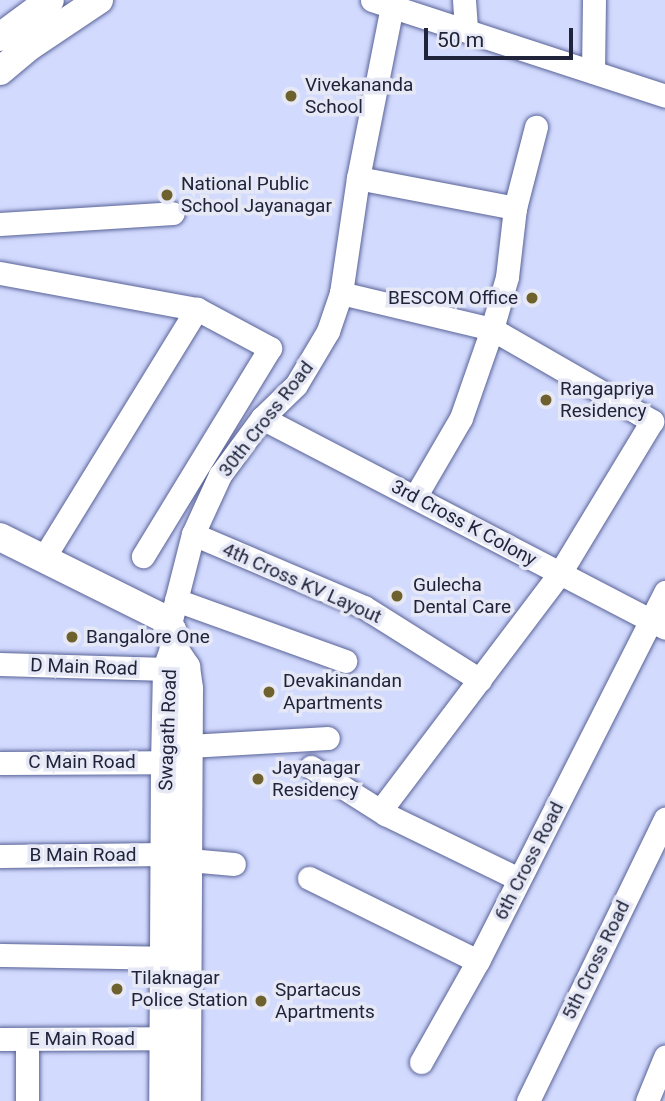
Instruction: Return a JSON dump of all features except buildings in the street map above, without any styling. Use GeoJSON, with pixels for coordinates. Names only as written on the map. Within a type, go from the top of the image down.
{"type":"FeatureCollection","features":[{"type":"Feature","properties":{"kind":"main road"},"geometry":{"type":"LineString","coordinates":[[0,37],[50,0]]}},
{"type":"Feature","properties":{"kind":"main road"},"geometry":{"type":"LineString","coordinates":[[0,72],[40,40],[99,0]]}},
{"type":"Feature","properties":{"kind":"main road"},"geometry":{"type":"LineString","coordinates":[[0,537],[43,559],[172,636]]}},
{"type":"Feature","properties":{"kind":"main road","name":"Swagath Road"},"geometry":{"type":"LineString","coordinates":[[163,1101],[165,958],[189,746],[188,678],[172,636]]}},
{"type":"Feature","properties":{"kind":"main road","name":"Swagath Road"},"geometry":{"type":"LineString","coordinates":[[172,636],[165,762],[178,857],[187,1101]]}},
{"type":"Feature","properties":{"kind":"street"},"geometry":{"type":"LineString","coordinates":[[464,0],[466,30]]}},
{"type":"Feature","properties":{"kind":"street"},"geometry":{"type":"LineString","coordinates":[[593,72],[594,0]]}},
{"type":"Feature","properties":{"kind":"street"},"geometry":{"type":"LineString","coordinates":[[382,3],[665,96]]}},
{"type":"Feature","properties":{"kind":"street","name":"30th Cross Road"},"geometry":{"type":"LineString","coordinates":[[172,636],[193,534],[220,475],[262,418],[283,400],[310,366],[328,331],[341,293],[382,3]]}},
{"type":"Feature","properties":{"kind":"street"},"geometry":{"type":"LineString","coordinates":[[415,497],[461,418],[492,329],[507,277],[515,208],[536,127]]}},
{"type":"Feature","properties":{"kind":"street"},"geometry":{"type":"LineString","coordinates":[[358,178],[515,208]]}},
{"type":"Feature","properties":{"kind":"street"},"geometry":{"type":"LineString","coordinates":[[0,224],[173,213]]}},
{"type":"Feature","properties":{"kind":"street"},"geometry":{"type":"LineString","coordinates":[[0,273],[197,309],[270,348],[144,556]]}},
{"type":"Feature","properties":{"kind":"street"},"geometry":{"type":"LineString","coordinates":[[341,293],[492,329],[652,421],[560,573],[383,807],[385,814]]}},
{"type":"Feature","properties":{"kind":"street"},"geometry":{"type":"LineString","coordinates":[[43,559],[197,309]]}},
{"type":"Feature","properties":{"kind":"street","name":"3rd Cross K Colony"},"geometry":{"type":"LineString","coordinates":[[262,418],[657,624]]}},
{"type":"Feature","properties":{"kind":"street","name":"4th Cross KV Layout"},"geometry":{"type":"LineString","coordinates":[[193,534],[364,607],[480,680]]}},
{"type":"Feature","properties":{"kind":"street","name":"6th Cross Road"},"geometry":{"type":"LineString","coordinates":[[421,1062],[478,961],[519,879],[657,624],[665,592]]}},
{"type":"Feature","properties":{"kind":"street","name":"D Main Road"},"geometry":{"type":"LineString","coordinates":[[0,664],[172,636],[345,661]]}},
{"type":"Feature","properties":{"kind":"street"},"geometry":{"type":"LineString","coordinates":[[189,746],[328,738]]}},
{"type":"Feature","properties":{"kind":"street","name":"C Main Road"},"geometry":{"type":"LineString","coordinates":[[0,763],[165,762]]}},
{"type":"Feature","properties":{"kind":"street"},"geometry":{"type":"LineString","coordinates":[[311,767],[385,814],[519,879]]}},
{"type":"Feature","properties":{"kind":"street","name":"5th Cross Road"},"geometry":{"type":"LineString","coordinates":[[528,1101],[665,819]]}},
{"type":"Feature","properties":{"kind":"street","name":"B Main Road"},"geometry":{"type":"LineString","coordinates":[[0,856],[178,857],[234,864]]}},
{"type":"Feature","properties":{"kind":"street"},"geometry":{"type":"LineString","coordinates":[[309,878],[478,961]]}},
{"type":"Feature","properties":{"kind":"street"},"geometry":{"type":"LineString","coordinates":[[0,956],[165,958]]}},
{"type":"Feature","properties":{"kind":"street","name":"E Main Road"},"geometry":{"type":"LineString","coordinates":[[0,1039],[164,1038]]}},
{"type":"Feature","properties":{"kind":"street"},"geometry":{"type":"LineString","coordinates":[[27,1039],[27,1101]]}},
{"type":"Feature","properties":{"kind":"street"},"geometry":{"type":"LineString","coordinates":[[647,1101],[665,1057]]}},
{"type":"Feature","properties":{"kind":"place","name":"Vivekananda School"},"geometry":{"type":"Point","coordinates":[291,96]}},
{"type":"Feature","properties":{"kind":"place","name":"National Public School Jayanagar"},"geometry":{"type":"Point","coordinates":[167,195]}},
{"type":"Feature","properties":{"kind":"place","name":"BESCOM Office"},"geometry":{"type":"Point","coordinates":[532,298]}},
{"type":"Feature","properties":{"kind":"place","name":"Rangapriya Residency"},"geometry":{"type":"Point","coordinates":[546,400]}},
{"type":"Feature","properties":{"kind":"place","name":"Gulecha Dental Care"},"geometry":{"type":"Point","coordinates":[397,596]}},
{"type":"Feature","properties":{"kind":"place","name":"Bangalore One"},"geometry":{"type":"Point","coordinates":[72,637]}},
{"type":"Feature","properties":{"kind":"place","name":"Devakinandan Apartments"},"geometry":{"type":"Point","coordinates":[269,692]}},
{"type":"Feature","properties":{"kind":"place","name":"Jayanagar Residency"},"geometry":{"type":"Point","coordinates":[258,779]}},
{"type":"Feature","properties":{"kind":"place","name":"Tilaknagar Police Station"},"geometry":{"type":"Point","coordinates":[117,989]}},
{"type":"Feature","properties":{"kind":"place","name":"Spartacus Apartments"},"geometry":{"type":"Point","coordinates":[261,1001]}}]}
